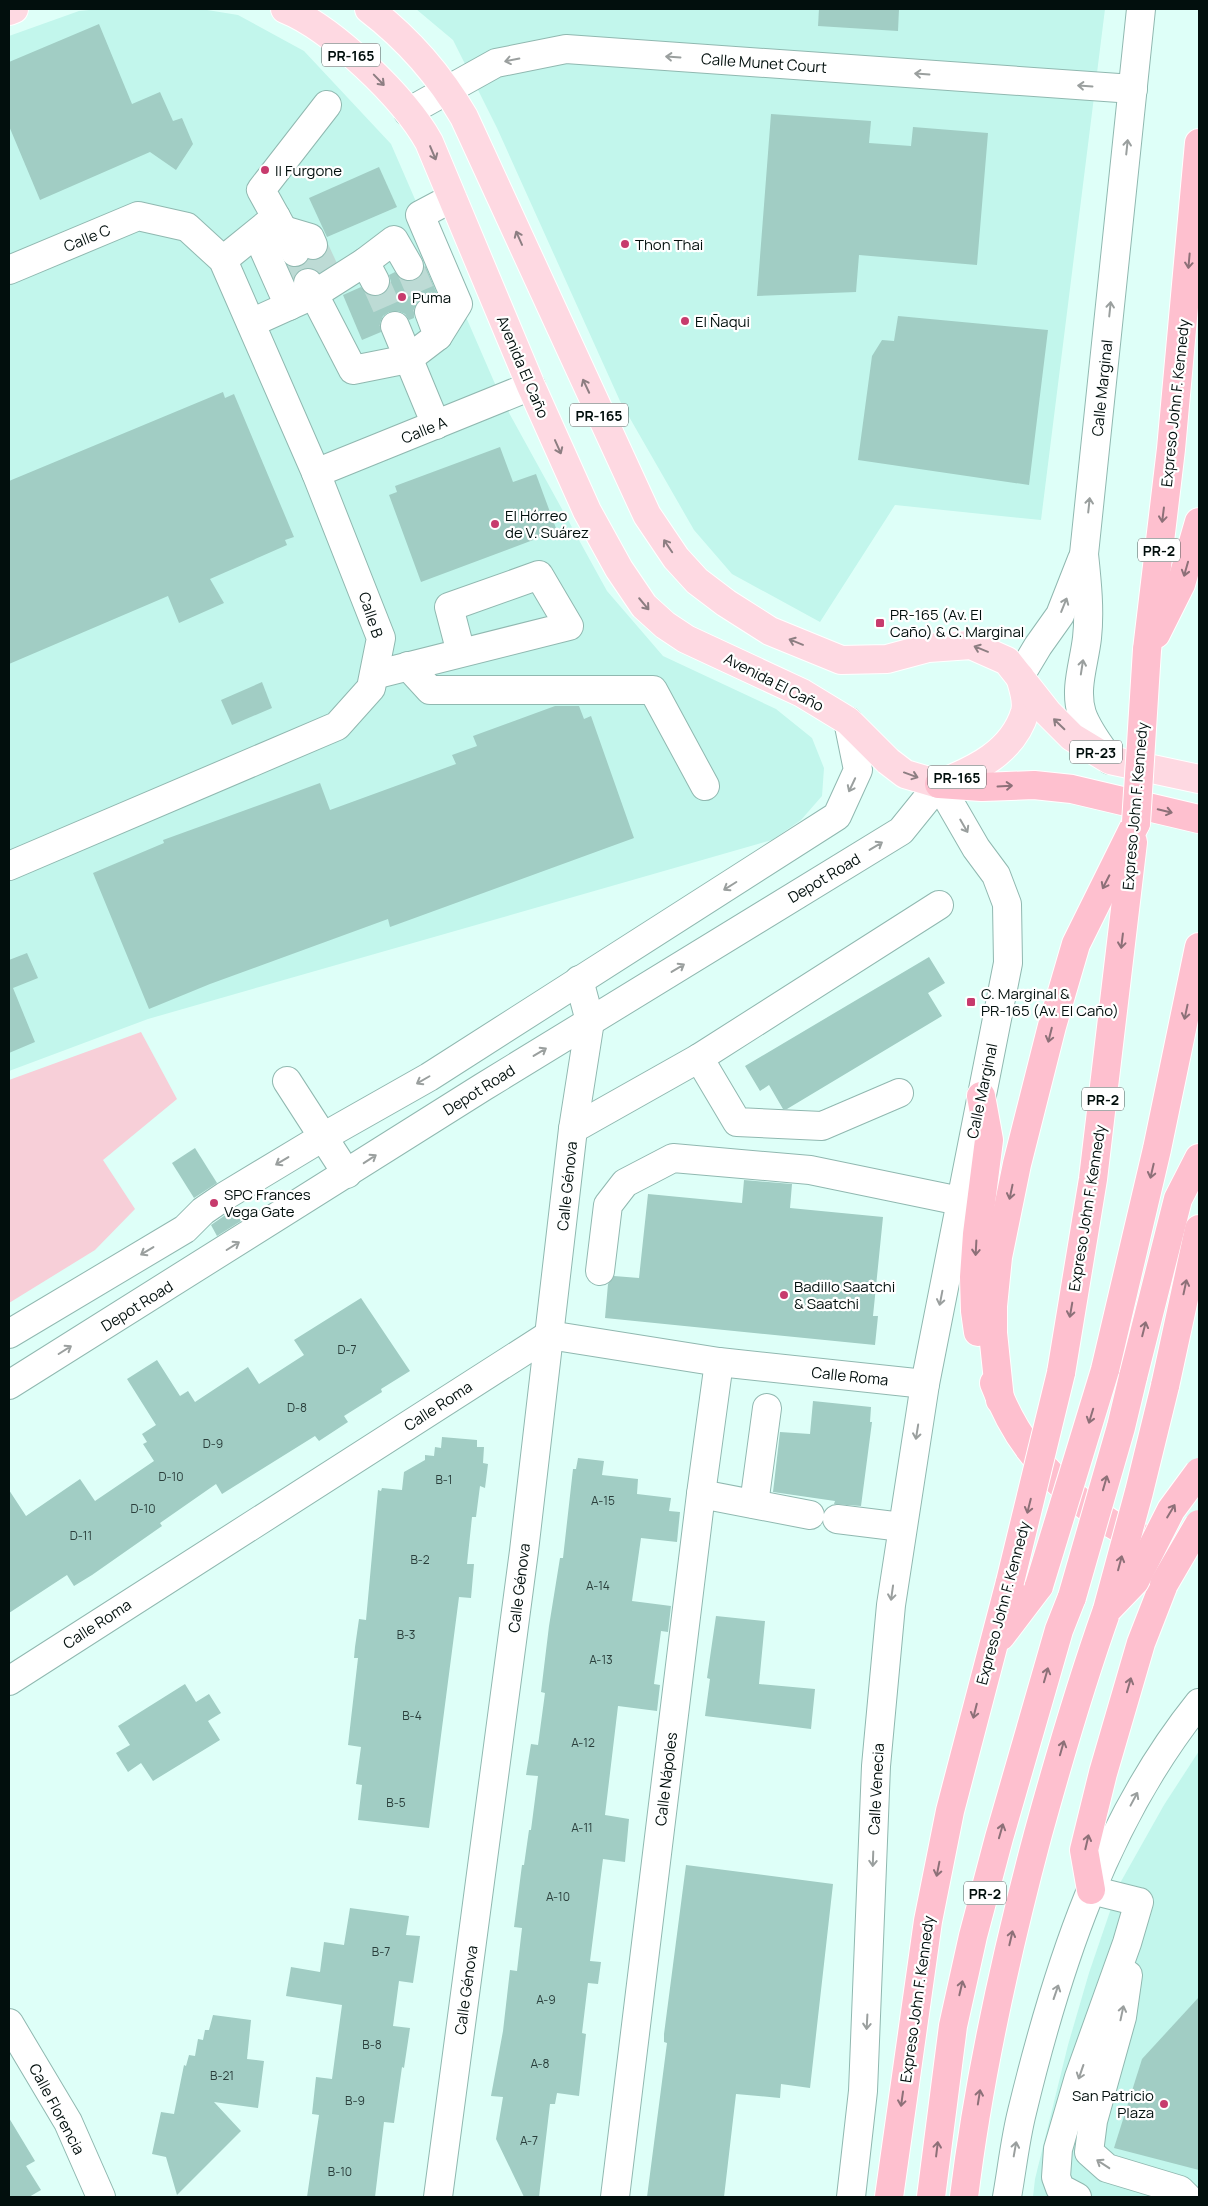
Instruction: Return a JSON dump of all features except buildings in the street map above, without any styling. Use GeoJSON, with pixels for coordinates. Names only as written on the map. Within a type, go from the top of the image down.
{"type":"FeatureCollection","features":[{"type":"Feature","properties":{"kind":"highway","name":"Expreso John F. Kennedy"},"geometry":{"type":"LineString","coordinates":[[888,2197],[928,1921],[950,1810],[1010,1582],[1061,1374],[1094,1179],[1136,823],[1147,650],[1171,449],[1199,143]]}},
{"type":"Feature","properties":{"kind":"highway"},"geometry":{"type":"LineString","coordinates":[[1147,650],[1181,584],[1199,522]]}},
{"type":"Feature","properties":{"kind":"highway"},"geometry":{"type":"LineString","coordinates":[[939,784],[982,787],[1034,785],[1072,789],[1199,819]]}},
{"type":"Feature","properties":{"kind":"highway"},"geometry":{"type":"LineString","coordinates":[[1000,1400],[993,1333],[993,1306],[998,1257],[1017,1164],[1052,1026],[1076,944],[1136,823]]}},
{"type":"Feature","properties":{"kind":"highway"},"geometry":{"type":"LineString","coordinates":[[992,1647],[1039,1586],[1105,1370],[1157,1149],[1199,947]]}},
{"type":"Feature","properties":{"kind":"highway"},"geometry":{"type":"LineString","coordinates":[[980,1096],[989,1140],[977,1234],[975,1311],[979,1340],[1000,1400],[1030,1451],[1055,1477],[1116,1528],[1142,1538],[1199,1549]]}},
{"type":"Feature","properties":{"kind":"highway","name":"PR-2"},"geometry":{"type":"LineString","coordinates":[[931,2197],[953,2026],[973,1936],[1048,1668],[1072,1597],[1121,1427],[1178,1199],[1199,1158]]}},
{"type":"Feature","properties":{"kind":"highway"},"geometry":{"type":"LineString","coordinates":[[964,2197],[988,2039],[1015,1919],[1082,1679],[1107,1610],[1139,1492],[1199,1228]]}},
{"type":"Feature","properties":{"kind":"highway"},"geometry":{"type":"LineString","coordinates":[[1107,1610],[1135,1581],[1171,1510],[1199,1472]]}},
{"type":"Feature","properties":{"kind":"highway"},"geometry":{"type":"LineString","coordinates":[[1091,1890],[1084,1850],[1103,1773],[1141,1643],[1164,1584],[1199,1524]]}},
{"type":"Feature","properties":{"kind":"main road"},"geometry":{"type":"LineString","coordinates":[[9,11],[14,9]]}},
{"type":"Feature","properties":{"kind":"main road","name":"Avenida El Caño"},"geometry":{"type":"LineString","coordinates":[[285,9],[295,13],[326,34],[368,68],[408,112],[429,142],[531,386],[586,511],[619,570],[644,606],[665,625],[686,639],[802,693],[848,722],[888,761],[905,774],[939,784]]}},
{"type":"Feature","properties":{"kind":"main road","name":"PR-165"},"geometry":{"type":"LineString","coordinates":[[369,9],[391,26],[424,59],[448,89],[464,117],[647,515],[676,558],[697,581],[770,632],[841,660],[887,659],[928,648],[971,645],[1007,661],[1020,676],[1024,692],[1025,711],[1014,733],[1000,752],[983,765],[939,784]]}},
{"type":"Feature","properties":{"kind":"main road","name":"PR-23"},"geometry":{"type":"LineString","coordinates":[[1020,676],[1048,714],[1072,737],[1110,760],[1199,779]]}},
{"type":"Feature","properties":{"kind":"street","name":"Calle Marginal"},"geometry":{"type":"LineString","coordinates":[[1110,760],[1093,736],[1082,714],[1078,691],[1087,637],[1087,586],[1084,554],[1141,9]]}},
{"type":"Feature","properties":{"kind":"street","name":"Calle Munet Court"},"geometry":{"type":"LineString","coordinates":[[408,112],[496,63],[566,50],[1133,89]]}},
{"type":"Feature","properties":{"kind":"street"},"geometry":{"type":"LineString","coordinates":[[288,306],[285,236],[261,190],[327,105]]}},
{"type":"Feature","properties":{"kind":"street"},"geometry":{"type":"LineString","coordinates":[[251,323],[288,306],[320,285],[370,272],[394,240],[420,214],[452,198]]}},
{"type":"Feature","properties":{"kind":"street"},"geometry":{"type":"LineString","coordinates":[[320,285],[353,370],[408,359],[433,324],[458,304],[420,214]]}},
{"type":"Feature","properties":{"kind":"street","name":"Calle C"},"geometry":{"type":"LineString","coordinates":[[9,270],[138,216],[167,223]]}},
{"type":"Feature","properties":{"kind":"street","name":"Calle B"},"geometry":{"type":"LineString","coordinates":[[9,866],[337,726],[370,688],[374,674],[381,638],[316,473],[223,260],[187,227],[167,223]]}},
{"type":"Feature","properties":{"kind":"street"},"geometry":{"type":"LineString","coordinates":[[223,260],[285,236]]}},
{"type":"Feature","properties":{"kind":"street"},"geometry":{"type":"LineString","coordinates":[[394,240],[409,266]]}},
{"type":"Feature","properties":{"kind":"street"},"geometry":{"type":"LineString","coordinates":[[395,326],[436,424]]}},
{"type":"Feature","properties":{"kind":"street","name":"Calle A"},"geometry":{"type":"LineString","coordinates":[[316,473],[531,386]]}},
{"type":"Feature","properties":{"kind":"street"},"geometry":{"type":"LineString","coordinates":[[1020,676],[1060,615],[1084,554]]}},
{"type":"Feature","properties":{"kind":"street"},"geometry":{"type":"LineString","coordinates":[[374,674],[460,653]]}},
{"type":"Feature","properties":{"kind":"street"},"geometry":{"type":"LineString","coordinates":[[408,666],[430,690],[653,690],[705,786]]}},
{"type":"Feature","properties":{"kind":"street"},"geometry":{"type":"LineString","coordinates":[[32,1371],[9,1335],[184,1229],[203,1211],[225,1196],[323,1137],[429,1077],[837,816],[858,770],[848,722]]}},
{"type":"Feature","properties":{"kind":"street","name":"Calle Marginal"},"geometry":{"type":"LineString","coordinates":[[925,1384],[980,1096],[1008,963],[1006,904],[996,875],[976,848],[939,784]]}},
{"type":"Feature","properties":{"kind":"street","name":"Depot Road"},"geometry":{"type":"LineString","coordinates":[[9,1385],[590,1021],[901,831],[939,784]]}},
{"type":"Feature","properties":{"kind":"street"},"geometry":{"type":"LineString","coordinates":[[573,1129],[699,1058],[939,905]]}},
{"type":"Feature","properties":{"kind":"street","name":"Calle Génova"},"geometry":{"type":"LineString","coordinates":[[438,2197],[524,1551],[573,1129],[590,1021],[579,980]]}},
{"type":"Feature","properties":{"kind":"street"},"geometry":{"type":"LineString","coordinates":[[699,1058],[737,1122],[822,1126],[899,1093]]}},
{"type":"Feature","properties":{"kind":"street"},"geometry":{"type":"LineString","coordinates":[[287,1082],[347,1174]]}},
{"type":"Feature","properties":{"kind":"street"},"geometry":{"type":"LineString","coordinates":[[600,1271],[608,1205],[625,1183],[673,1158],[810,1170],[960,1201]]}},
{"type":"Feature","properties":{"kind":"street"},"geometry":{"type":"LineString","coordinates":[[565,1203],[608,1205]]}},
{"type":"Feature","properties":{"kind":"street"},"geometry":{"type":"LineString","coordinates":[[184,1229],[206,1263]]}},
{"type":"Feature","properties":{"kind":"street","name":"Calle Roma"},"geometry":{"type":"LineString","coordinates":[[9,1681],[549,1335],[719,1362],[925,1384]]}},
{"type":"Feature","properties":{"kind":"street","name":"Calle Nápoles"},"geometry":{"type":"LineString","coordinates":[[615,2197],[701,1494],[719,1362]]}},
{"type":"Feature","properties":{"kind":"street","name":"Calle Venecia"},"geometry":{"type":"LineString","coordinates":[[851,2197],[865,2063],[876,1766],[891,1606],[925,1384]]}},
{"type":"Feature","properties":{"kind":"street"},"geometry":{"type":"LineString","coordinates":[[754,1504],[767,1408]]}},
{"type":"Feature","properties":{"kind":"street"},"geometry":{"type":"LineString","coordinates":[[701,1494],[810,1515]]}},
{"type":"Feature","properties":{"kind":"street"},"geometry":{"type":"LineString","coordinates":[[838,1519],[902,1527]]}},
{"type":"Feature","properties":{"kind":"street"},"geometry":{"type":"LineString","coordinates":[[1007,2197],[1022,2113],[1029,2086],[1052,2003],[1091,1890],[1118,1830],[1152,1767],[1199,1703]]}},
{"type":"Feature","properties":{"kind":"street"},"geometry":{"type":"LineString","coordinates":[[1077,2197],[1060,2188],[1056,2172],[1058,2149],[1079,2078],[1127,1943],[1139,1902],[1091,1890]]}},
{"type":"Feature","properties":{"kind":"street"},"geometry":{"type":"LineString","coordinates":[[1127,1943],[1128,1979],[1122,2016],[1093,2121],[1089,2152],[1108,2168],[1180,2190],[1187,2197]]}},
{"type":"Feature","properties":{"kind":"street","name":"Calle Florencia"},"geometry":{"type":"LineString","coordinates":[[9,2023],[68,2122],[101,2197]]}},
{"type":"Feature","properties":{"kind":"shaded area"},"geometry":{"type":"Polygon","coordinates":[[[100,9],[201,9],[238,15],[304,51],[391,144],[502,400],[607,591],[663,656],[776,709],[812,738],[824,768],[822,796],[801,820],[772,840],[148,1019],[9,1071],[9,36],[79,11],[100,9]]]}},
{"type":"Feature","properties":{"kind":"shaded area"},"geometry":{"type":"Polygon","coordinates":[[[416,9],[1105,9],[1041,520],[895,505],[820,622],[732,574],[694,530],[620,401],[497,128],[453,40],[416,9]]]}},
{"type":"Feature","properties":{"kind":"shaded area"},"geometry":{"type":"Polygon","coordinates":[[[141,1032],[177,1099],[103,1160],[135,1209],[95,1250],[9,1303],[9,1080],[141,1032]]]}},
{"type":"Feature","properties":{"kind":"shaded area"},"geometry":{"type":"Polygon","coordinates":[[[1199,1751],[1199,2197],[1033,2197],[1035,2179],[1068,2045],[1089,1973],[1119,1885],[1164,1805],[1199,1751]]]}},
{"type":"Feature","properties":{"kind":"tunnel"},"geometry":{"type":"LineString","coordinates":[[313,245],[327,275]]}},
{"type":"Feature","properties":{"kind":"tunnel"},"geometry":{"type":"LineString","coordinates":[[295,252],[308,283]]}},
{"type":"Feature","properties":{"kind":"tunnel"},"geometry":{"type":"LineString","coordinates":[[409,266],[429,312]]}},
{"type":"Feature","properties":{"kind":"tunnel"},"geometry":{"type":"LineString","coordinates":[[375,281],[395,326]]}},
{"type":"Feature","properties":{"kind":"place","name":"Il Furgone"},"geometry":{"type":"Point","coordinates":[265,170]}},
{"type":"Feature","properties":{"kind":"place","name":"Thon Thai"},"geometry":{"type":"Point","coordinates":[625,244]}},
{"type":"Feature","properties":{"kind":"place","name":"Puma"},"geometry":{"type":"Point","coordinates":[402,297]}},
{"type":"Feature","properties":{"kind":"place","name":"El Ñaqui"},"geometry":{"type":"Point","coordinates":[685,321]}},
{"type":"Feature","properties":{"kind":"place","name":"El Hórreo de V. Suárez"},"geometry":{"type":"Point","coordinates":[495,524]}},
{"type":"Feature","properties":{"kind":"place","name":"PR-165 (Av. El Caño) & C. Marginal"},"geometry":{"type":"Point","coordinates":[880,623]}},
{"type":"Feature","properties":{"kind":"place","name":"C. Marginal & PR-165 (Av. El Caño)"},"geometry":{"type":"Point","coordinates":[971,1002]}},
{"type":"Feature","properties":{"kind":"place","name":"SPC Frances Vega Gate"},"geometry":{"type":"Point","coordinates":[214,1203]}},
{"type":"Feature","properties":{"kind":"place","name":"Badillo Saatchi & Saatchi"},"geometry":{"type":"Point","coordinates":[784,1295]}},
{"type":"Feature","properties":{"kind":"place","name":"San Patricio Plaza"},"geometry":{"type":"Point","coordinates":[1164,2104]}}]}
